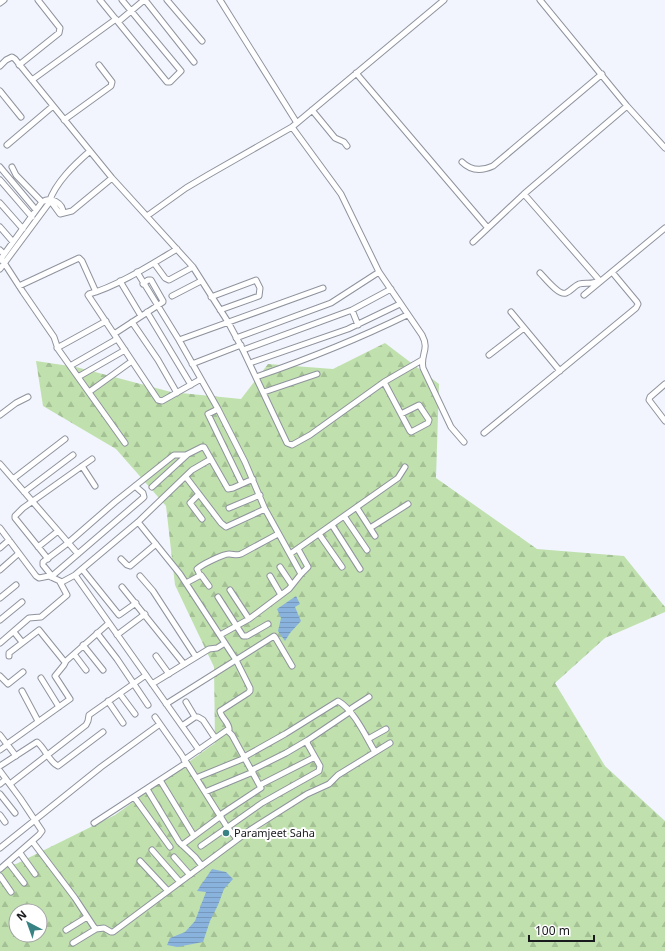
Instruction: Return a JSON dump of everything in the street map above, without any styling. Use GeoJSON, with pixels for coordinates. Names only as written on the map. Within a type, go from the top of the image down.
{"type":"FeatureCollection","features":[{"type":"Feature","properties":{"kind":"street"},"geometry":{"type":"LineString","coordinates":[[0,3],[4,0]]}},
{"type":"Feature","properties":{"kind":"street"},"geometry":{"type":"LineString","coordinates":[[19,65],[60,33],[60,28],[38,0]]}},
{"type":"Feature","properties":{"kind":"street"},"geometry":{"type":"LineString","coordinates":[[100,0],[167,82],[170,82],[181,71],[132,10],[122,0]]}},
{"type":"Feature","properties":{"kind":"street"},"geometry":{"type":"LineString","coordinates":[[32,80],[117,21],[144,0],[194,62]]}},
{"type":"Feature","properties":{"kind":"street"},"geometry":{"type":"LineString","coordinates":[[167,0],[202,41]]}},
{"type":"Feature","properties":{"kind":"street"},"geometry":{"type":"LineString","coordinates":[[220,0],[294,125],[341,194],[379,272],[424,340],[426,348],[422,360],[426,376],[451,427],[464,442]]}},
{"type":"Feature","properties":{"kind":"street"},"geometry":{"type":"LineString","coordinates":[[147,216],[208,174],[294,125],[444,0]]}},
{"type":"Feature","properties":{"kind":"street"},"geometry":{"type":"LineString","coordinates":[[540,0],[627,106],[665,148]]}},
{"type":"Feature","properties":{"kind":"street"},"geometry":{"type":"LineString","coordinates":[[0,57],[2,64],[12,57],[112,178],[193,268],[228,322],[242,348],[287,443],[292,445],[310,435],[384,382],[422,360]]}},
{"type":"Feature","properties":{"kind":"street"},"geometry":{"type":"LineString","coordinates":[[64,120],[112,86],[112,82],[99,65]]}},
{"type":"Feature","properties":{"kind":"street"},"geometry":{"type":"LineString","coordinates":[[356,73],[487,227]]}},
{"type":"Feature","properties":{"kind":"street"},"geometry":{"type":"LineString","coordinates":[[462,162],[473,169],[493,166],[602,74]]}},
{"type":"Feature","properties":{"kind":"street"},"geometry":{"type":"LineString","coordinates":[[0,91],[21,116]]}},
{"type":"Feature","properties":{"kind":"street"},"geometry":{"type":"LineString","coordinates":[[7,145],[52,106]]}},
{"type":"Feature","properties":{"kind":"street"},"geometry":{"type":"LineString","coordinates":[[473,242],[487,227],[524,194],[627,106]]}},
{"type":"Feature","properties":{"kind":"street"},"geometry":{"type":"LineString","coordinates":[[312,110],[335,138],[344,142],[347,146]]}},
{"type":"Feature","properties":{"kind":"street"},"geometry":{"type":"LineString","coordinates":[[2,259],[49,201],[67,172],[90,151]]}},
{"type":"Feature","properties":{"kind":"street"},"geometry":{"type":"LineString","coordinates":[[0,167],[36,210]]}},
{"type":"Feature","properties":{"kind":"street"},"geometry":{"type":"LineString","coordinates":[[9,178],[14,170],[34,195],[42,202]]}},
{"type":"Feature","properties":{"kind":"street"},"geometry":{"type":"LineString","coordinates":[[0,269],[2,259],[42,202],[52,202],[60,214],[72,211],[112,178]]}},
{"type":"Feature","properties":{"kind":"street"},"geometry":{"type":"LineString","coordinates":[[0,180],[32,217]]}},
{"type":"Feature","properties":{"kind":"street"},"geometry":{"type":"LineString","coordinates":[[524,194],[600,280]]}},
{"type":"Feature","properties":{"kind":"street"},"geometry":{"type":"LineString","coordinates":[[29,201],[34,195]]}},
{"type":"Feature","properties":{"kind":"street"},"geometry":{"type":"LineString","coordinates":[[18,201],[24,196]]}},
{"type":"Feature","properties":{"kind":"street"},"geometry":{"type":"LineString","coordinates":[[0,203],[23,229]]}},
{"type":"Feature","properties":{"kind":"street"},"geometry":{"type":"LineString","coordinates":[[0,227],[13,242]]}},
{"type":"Feature","properties":{"kind":"street"},"geometry":{"type":"LineString","coordinates":[[540,272],[558,292],[563,294],[567,293],[579,284],[594,283],[600,280],[612,272],[665,228]]}},
{"type":"Feature","properties":{"kind":"street"},"geometry":{"type":"LineString","coordinates":[[0,250],[2,259],[54,337],[57,348],[125,443]]}},
{"type":"Feature","properties":{"kind":"street"},"geometry":{"type":"LineString","coordinates":[[177,250],[120,281],[89,294],[88,296],[158,400],[161,401],[201,380]]}},
{"type":"Feature","properties":{"kind":"street"},"geometry":{"type":"LineString","coordinates":[[19,286],[79,258],[82,261],[96,292]]}},
{"type":"Feature","properties":{"kind":"street"},"geometry":{"type":"LineString","coordinates":[[154,263],[169,280],[193,268]]}},
{"type":"Feature","properties":{"kind":"street"},"geometry":{"type":"LineString","coordinates":[[137,272],[143,284],[179,340],[218,409],[253,479],[265,510],[301,574]]}},
{"type":"Feature","properties":{"kind":"street"},"geometry":{"type":"LineString","coordinates":[[236,338],[330,303],[379,272]]}},
{"type":"Feature","properties":{"kind":"street"},"geometry":{"type":"LineString","coordinates":[[484,433],[638,305],[638,302],[612,272]]}},
{"type":"Feature","properties":{"kind":"street"},"geometry":{"type":"LineString","coordinates":[[70,366],[163,301],[151,280],[148,280],[143,284]]}},
{"type":"Feature","properties":{"kind":"street"},"geometry":{"type":"LineString","coordinates":[[211,296],[256,280],[260,288],[259,296],[220,310]]}},
{"type":"Feature","properties":{"kind":"street"},"geometry":{"type":"LineString","coordinates":[[584,295],[600,280]]}},
{"type":"Feature","properties":{"kind":"street"},"geometry":{"type":"LineString","coordinates":[[120,281],[141,316]]}},
{"type":"Feature","properties":{"kind":"street"},"geometry":{"type":"LineString","coordinates":[[172,296],[201,281]]}},
{"type":"Feature","properties":{"kind":"street"},"geometry":{"type":"LineString","coordinates":[[179,340],[323,288]]}},
{"type":"Feature","properties":{"kind":"street"},"geometry":{"type":"LineString","coordinates":[[192,364],[352,310],[391,289]]}},
{"type":"Feature","properties":{"kind":"street"},"geometry":{"type":"LineString","coordinates":[[250,364],[358,325],[400,304]]}},
{"type":"Feature","properties":{"kind":"street"},"geometry":{"type":"LineString","coordinates":[[352,310],[358,325]]}},
{"type":"Feature","properties":{"kind":"street"},"geometry":{"type":"LineString","coordinates":[[148,312],[191,385]]}},
{"type":"Feature","properties":{"kind":"street"},"geometry":{"type":"LineString","coordinates":[[511,312],[560,371]]}},
{"type":"Feature","properties":{"kind":"street"},"geometry":{"type":"LineString","coordinates":[[256,377],[322,353],[370,333],[407,315]]}},
{"type":"Feature","properties":{"kind":"street"},"geometry":{"type":"LineString","coordinates":[[57,348],[106,321]]}},
{"type":"Feature","properties":{"kind":"street"},"geometry":{"type":"LineString","coordinates":[[132,322],[158,360],[176,393]]}},
{"type":"Feature","properties":{"kind":"street"},"geometry":{"type":"LineString","coordinates":[[489,355],[524,328]]}},
{"type":"Feature","properties":{"kind":"street"},"geometry":{"type":"LineString","coordinates":[[78,377],[125,350]]}},
{"type":"Feature","properties":{"kind":"street"},"geometry":{"type":"LineString","coordinates":[[88,392],[132,361]]}},
{"type":"Feature","properties":{"kind":"street"},"geometry":{"type":"LineString","coordinates":[[264,392],[316,374]]}},
{"type":"Feature","properties":{"kind":"street"},"geometry":{"type":"LineString","coordinates":[[384,382],[401,414],[411,432],[428,423],[429,420],[419,405],[401,414]]}},
{"type":"Feature","properties":{"kind":"street"},"geometry":{"type":"LineString","coordinates":[[665,384],[650,397],[649,400],[665,421]]}},
{"type":"Feature","properties":{"kind":"street"},"geometry":{"type":"LineString","coordinates":[[0,415],[16,403],[28,397]]}},
{"type":"Feature","properties":{"kind":"street"},"geometry":{"type":"LineString","coordinates":[[218,409],[209,414],[209,416],[242,484]]}},
{"type":"Feature","properties":{"kind":"street"},"geometry":{"type":"LineString","coordinates":[[13,479],[65,439]]}},
{"type":"Feature","properties":{"kind":"street"},"geometry":{"type":"LineString","coordinates":[[152,487],[186,455],[203,447],[206,449],[228,489],[253,479]]}},
{"type":"Feature","properties":{"kind":"street"},"geometry":{"type":"LineString","coordinates":[[0,643],[29,618],[40,617],[67,595],[60,582],[52,576],[43,564],[114,502],[172,456],[175,454],[186,455]]}},
{"type":"Feature","properties":{"kind":"street"},"geometry":{"type":"LineString","coordinates":[[24,492],[73,455]]}},
{"type":"Feature","properties":{"kind":"street"},"geometry":{"type":"LineString","coordinates":[[48,559],[15,517],[16,514],[92,459]]}},
{"type":"Feature","properties":{"kind":"street"},"geometry":{"type":"LineString","coordinates":[[60,582],[82,569],[138,522],[195,468],[211,459]]}},
{"type":"Feature","properties":{"kind":"street"},"geometry":{"type":"LineString","coordinates":[[0,464],[78,554]]}},
{"type":"Feature","properties":{"kind":"street"},"geometry":{"type":"LineString","coordinates":[[82,466],[95,486]]}},
{"type":"Feature","properties":{"kind":"street"},"geometry":{"type":"LineString","coordinates":[[290,554],[398,478],[406,467]]}},
{"type":"Feature","properties":{"kind":"street"},"geometry":{"type":"LineString","coordinates":[[186,477],[221,523],[226,527],[265,510]]}},
{"type":"Feature","properties":{"kind":"street"},"geometry":{"type":"LineString","coordinates":[[0,528],[18,554],[37,577],[52,576],[144,497],[143,493],[135,486]]}},
{"type":"Feature","properties":{"kind":"street"},"geometry":{"type":"LineString","coordinates":[[199,494],[190,503],[202,519]]}},
{"type":"Feature","properties":{"kind":"street"},"geometry":{"type":"LineString","coordinates":[[229,508],[260,495]]}},
{"type":"Feature","properties":{"kind":"street"},"geometry":{"type":"LineString","coordinates":[[370,528],[408,504]]}},
{"type":"Feature","properties":{"kind":"street"},"geometry":{"type":"LineString","coordinates":[[357,508],[375,536]]}},
{"type":"Feature","properties":{"kind":"street"},"geometry":{"type":"LineString","coordinates":[[344,516],[367,550]]}},
{"type":"Feature","properties":{"kind":"street"},"geometry":{"type":"LineString","coordinates":[[138,522],[186,583],[236,660],[250,690],[248,693],[220,711],[260,785]]}},
{"type":"Feature","properties":{"kind":"street"},"geometry":{"type":"LineString","coordinates":[[332,525],[360,569]]}},
{"type":"Feature","properties":{"kind":"street"},"geometry":{"type":"LineString","coordinates":[[38,547],[58,531]]}},
{"type":"Feature","properties":{"kind":"street"},"geometry":{"type":"LineString","coordinates":[[209,586],[197,569],[202,565],[228,554],[237,556],[278,534]]}},
{"type":"Feature","properties":{"kind":"street"},"geometry":{"type":"LineString","coordinates":[[320,534],[342,567]]}},
{"type":"Feature","properties":{"kind":"street"},"geometry":{"type":"LineString","coordinates":[[0,548],[9,540]]}},
{"type":"Feature","properties":{"kind":"street"},"geometry":{"type":"LineString","coordinates":[[121,559],[130,566],[156,544]]}},
{"type":"Feature","properties":{"kind":"street"},"geometry":{"type":"LineString","coordinates":[[220,635],[249,619],[292,586],[308,567],[298,549]]}},
{"type":"Feature","properties":{"kind":"street"},"geometry":{"type":"LineString","coordinates":[[0,570],[18,554]]}},
{"type":"Feature","properties":{"kind":"street"},"geometry":{"type":"LineString","coordinates":[[280,567],[292,586]]}},
{"type":"Feature","properties":{"kind":"street"},"geometry":{"type":"LineString","coordinates":[[82,569],[119,615],[136,603]]}},
{"type":"Feature","properties":{"kind":"street"},"geometry":{"type":"LineString","coordinates":[[75,574],[199,750]]}},
{"type":"Feature","properties":{"kind":"street"},"geometry":{"type":"LineString","coordinates":[[186,583],[200,575]]}},
{"type":"Feature","properties":{"kind":"street"},"geometry":{"type":"LineString","coordinates":[[140,576],[153,591],[196,657]]}},
{"type":"Feature","properties":{"kind":"street"},"geometry":{"type":"LineString","coordinates":[[270,576],[281,595]]}},
{"type":"Feature","properties":{"kind":"street"},"geometry":{"type":"LineString","coordinates":[[0,598],[16,585]]}},
{"type":"Feature","properties":{"kind":"street"},"geometry":{"type":"LineString","coordinates":[[122,587],[184,664]]}},
{"type":"Feature","properties":{"kind":"street"},"geometry":{"type":"LineString","coordinates":[[230,590],[249,619]]}},
{"type":"Feature","properties":{"kind":"street"},"geometry":{"type":"LineString","coordinates":[[218,597],[236,626],[245,637],[268,624]]}},
{"type":"Feature","properties":{"kind":"street"},"geometry":{"type":"LineString","coordinates":[[0,620],[22,602]]}},
{"type":"Feature","properties":{"kind":"street"},"geometry":{"type":"LineString","coordinates":[[117,635],[145,614]]}},
{"type":"Feature","properties":{"kind":"street"},"geometry":{"type":"LineString","coordinates":[[0,750],[70,699],[55,676],[66,661],[109,623]]}},
{"type":"Feature","properties":{"kind":"street"},"geometry":{"type":"LineString","coordinates":[[9,656],[9,653],[39,630],[64,661],[66,661]]}},
{"type":"Feature","properties":{"kind":"street"},"geometry":{"type":"LineString","coordinates":[[14,632],[22,642]]}},
{"type":"Feature","properties":{"kind":"street"},"geometry":{"type":"LineString","coordinates":[[97,633],[148,704]]}},
{"type":"Feature","properties":{"kind":"street"},"geometry":{"type":"LineString","coordinates":[[166,704],[274,636],[292,666]]}},
{"type":"Feature","properties":{"kind":"street"},"geometry":{"type":"LineString","coordinates":[[152,684],[209,649],[216,648],[225,643]]}},
{"type":"Feature","properties":{"kind":"street"},"geometry":{"type":"LineString","coordinates":[[83,645],[103,670]]}},
{"type":"Feature","properties":{"kind":"street"},"geometry":{"type":"LineString","coordinates":[[74,654],[86,670]]}},
{"type":"Feature","properties":{"kind":"street"},"geometry":{"type":"LineString","coordinates":[[156,656],[169,674]]}},
{"type":"Feature","properties":{"kind":"street"},"geometry":{"type":"LineString","coordinates":[[0,676],[8,684],[24,672]]}},
{"type":"Feature","properties":{"kind":"street"},"geometry":{"type":"LineString","coordinates":[[10,784],[86,725],[89,715],[146,675]]}},
{"type":"Feature","properties":{"kind":"street"},"geometry":{"type":"LineString","coordinates":[[41,678],[59,707]]}},
{"type":"Feature","properties":{"kind":"street"},"geometry":{"type":"LineString","coordinates":[[22,691],[38,721]]}},
{"type":"Feature","properties":{"kind":"street"},"geometry":{"type":"LineString","coordinates":[[120,694],[135,714]]}},
{"type":"Feature","properties":{"kind":"street"},"geometry":{"type":"LineString","coordinates":[[205,792],[252,771],[286,753],[350,712],[352,708],[368,697]]}},
{"type":"Feature","properties":{"kind":"street"},"geometry":{"type":"LineString","coordinates":[[108,701],[123,724]]}},
{"type":"Feature","properties":{"kind":"street"},"geometry":{"type":"LineString","coordinates":[[196,778],[245,757],[338,701],[350,712],[359,724],[375,752]]}},
{"type":"Feature","properties":{"kind":"street"},"geometry":{"type":"LineString","coordinates":[[186,702],[195,717],[203,720],[215,738]]}},
{"type":"Feature","properties":{"kind":"street"},"geometry":{"type":"LineString","coordinates":[[155,717],[227,827],[238,839]]}},
{"type":"Feature","properties":{"kind":"street"},"geometry":{"type":"LineString","coordinates":[[182,726],[195,717]]}},
{"type":"Feature","properties":{"kind":"street"},"geometry":{"type":"LineString","coordinates":[[0,848],[100,767],[160,724]]}},
{"type":"Feature","properties":{"kind":"street"},"geometry":{"type":"LineString","coordinates":[[368,739],[386,728]]}},
{"type":"Feature","properties":{"kind":"street"},"geometry":{"type":"LineString","coordinates":[[94,823],[147,789],[215,738],[229,730]]}},
{"type":"Feature","properties":{"kind":"street"},"geometry":{"type":"LineString","coordinates":[[0,766],[37,742],[56,766],[58,766],[103,732]]}},
{"type":"Feature","properties":{"kind":"street"},"geometry":{"type":"LineString","coordinates":[[0,735],[16,756]]}},
{"type":"Feature","properties":{"kind":"street"},"geometry":{"type":"LineString","coordinates":[[201,846],[262,803],[319,771],[321,768],[307,743],[308,740]]}},
{"type":"Feature","properties":{"kind":"street"},"geometry":{"type":"LineString","coordinates":[[73,943],[96,929],[104,928],[111,932],[117,930],[250,830],[301,798],[329,784],[338,775],[390,743]]}},
{"type":"Feature","properties":{"kind":"street"},"geometry":{"type":"LineString","coordinates":[[182,845],[220,815],[260,789],[260,785],[315,757]]}},
{"type":"Feature","properties":{"kind":"street"},"geometry":{"type":"LineString","coordinates":[[0,771],[42,831],[20,853],[0,869]]}},
{"type":"Feature","properties":{"kind":"street"},"geometry":{"type":"LineString","coordinates":[[0,784],[6,779]]}},
{"type":"Feature","properties":{"kind":"street"},"geometry":{"type":"LineString","coordinates":[[160,780],[194,836]]}},
{"type":"Feature","properties":{"kind":"street"},"geometry":{"type":"LineString","coordinates":[[147,789],[182,845],[202,866]]}},
{"type":"Feature","properties":{"kind":"street"},"geometry":{"type":"LineString","coordinates":[[0,794],[15,813]]}},
{"type":"Feature","properties":{"kind":"street"},"geometry":{"type":"LineString","coordinates":[[134,797],[170,847]]}},
{"type":"Feature","properties":{"kind":"street"},"geometry":{"type":"LineString","coordinates":[[0,815],[5,822]]}},
{"type":"Feature","properties":{"kind":"street"},"geometry":{"type":"LineString","coordinates":[[32,841],[75,898],[96,929]]}},
{"type":"Feature","properties":{"kind":"street"},"geometry":{"type":"LineString","coordinates":[[152,850],[180,882]]}},
{"type":"Feature","properties":{"kind":"street"},"geometry":{"type":"LineString","coordinates":[[20,853],[35,874]]}},
{"type":"Feature","properties":{"kind":"street"},"geometry":{"type":"LineString","coordinates":[[174,857],[190,875]]}},
{"type":"Feature","properties":{"kind":"street"},"geometry":{"type":"LineString","coordinates":[[140,861],[168,891]]}},
{"type":"Feature","properties":{"kind":"street"},"geometry":{"type":"LineString","coordinates":[[8,862],[24,883]]}},
{"type":"Feature","properties":{"kind":"street"},"geometry":{"type":"LineString","coordinates":[[0,876],[11,892]]}},
{"type":"Feature","properties":{"kind":"street"},"geometry":{"type":"LineString","coordinates":[[66,930],[87,917]]}},
{"type":"Feature","properties":{"kind":"green space"},"geometry":{"type":"Polygon","coordinates":[[[385,343],[439,384],[436,478],[537,549],[624,556],[665,607],[665,612],[605,638],[555,683],[605,766],[665,821],[665,951],[0,951],[0,865],[16,864],[115,815],[215,743],[214,667],[175,585],[166,506],[116,449],[43,406],[36,361],[76,367],[171,392],[241,399],[268,364],[333,369],[385,343]]]}},
{"type":"Feature","properties":{"kind":"water"},"geometry":{"type":"Polygon","coordinates":[[[296,596],[300,604],[295,607],[301,621],[285,641],[278,631],[281,618],[277,609],[296,596]]]}},
{"type":"Feature","properties":{"kind":"water"},"geometry":{"type":"Polygon","coordinates":[[[212,869],[226,872],[233,879],[224,889],[210,921],[203,942],[177,947],[167,945],[170,938],[185,932],[195,921],[206,892],[197,891],[212,869]]]}},
{"type":"Feature","properties":{"kind":"place","name":"Paramjeet Saha"},"geometry":{"type":"Point","coordinates":[226,833]}}]}
